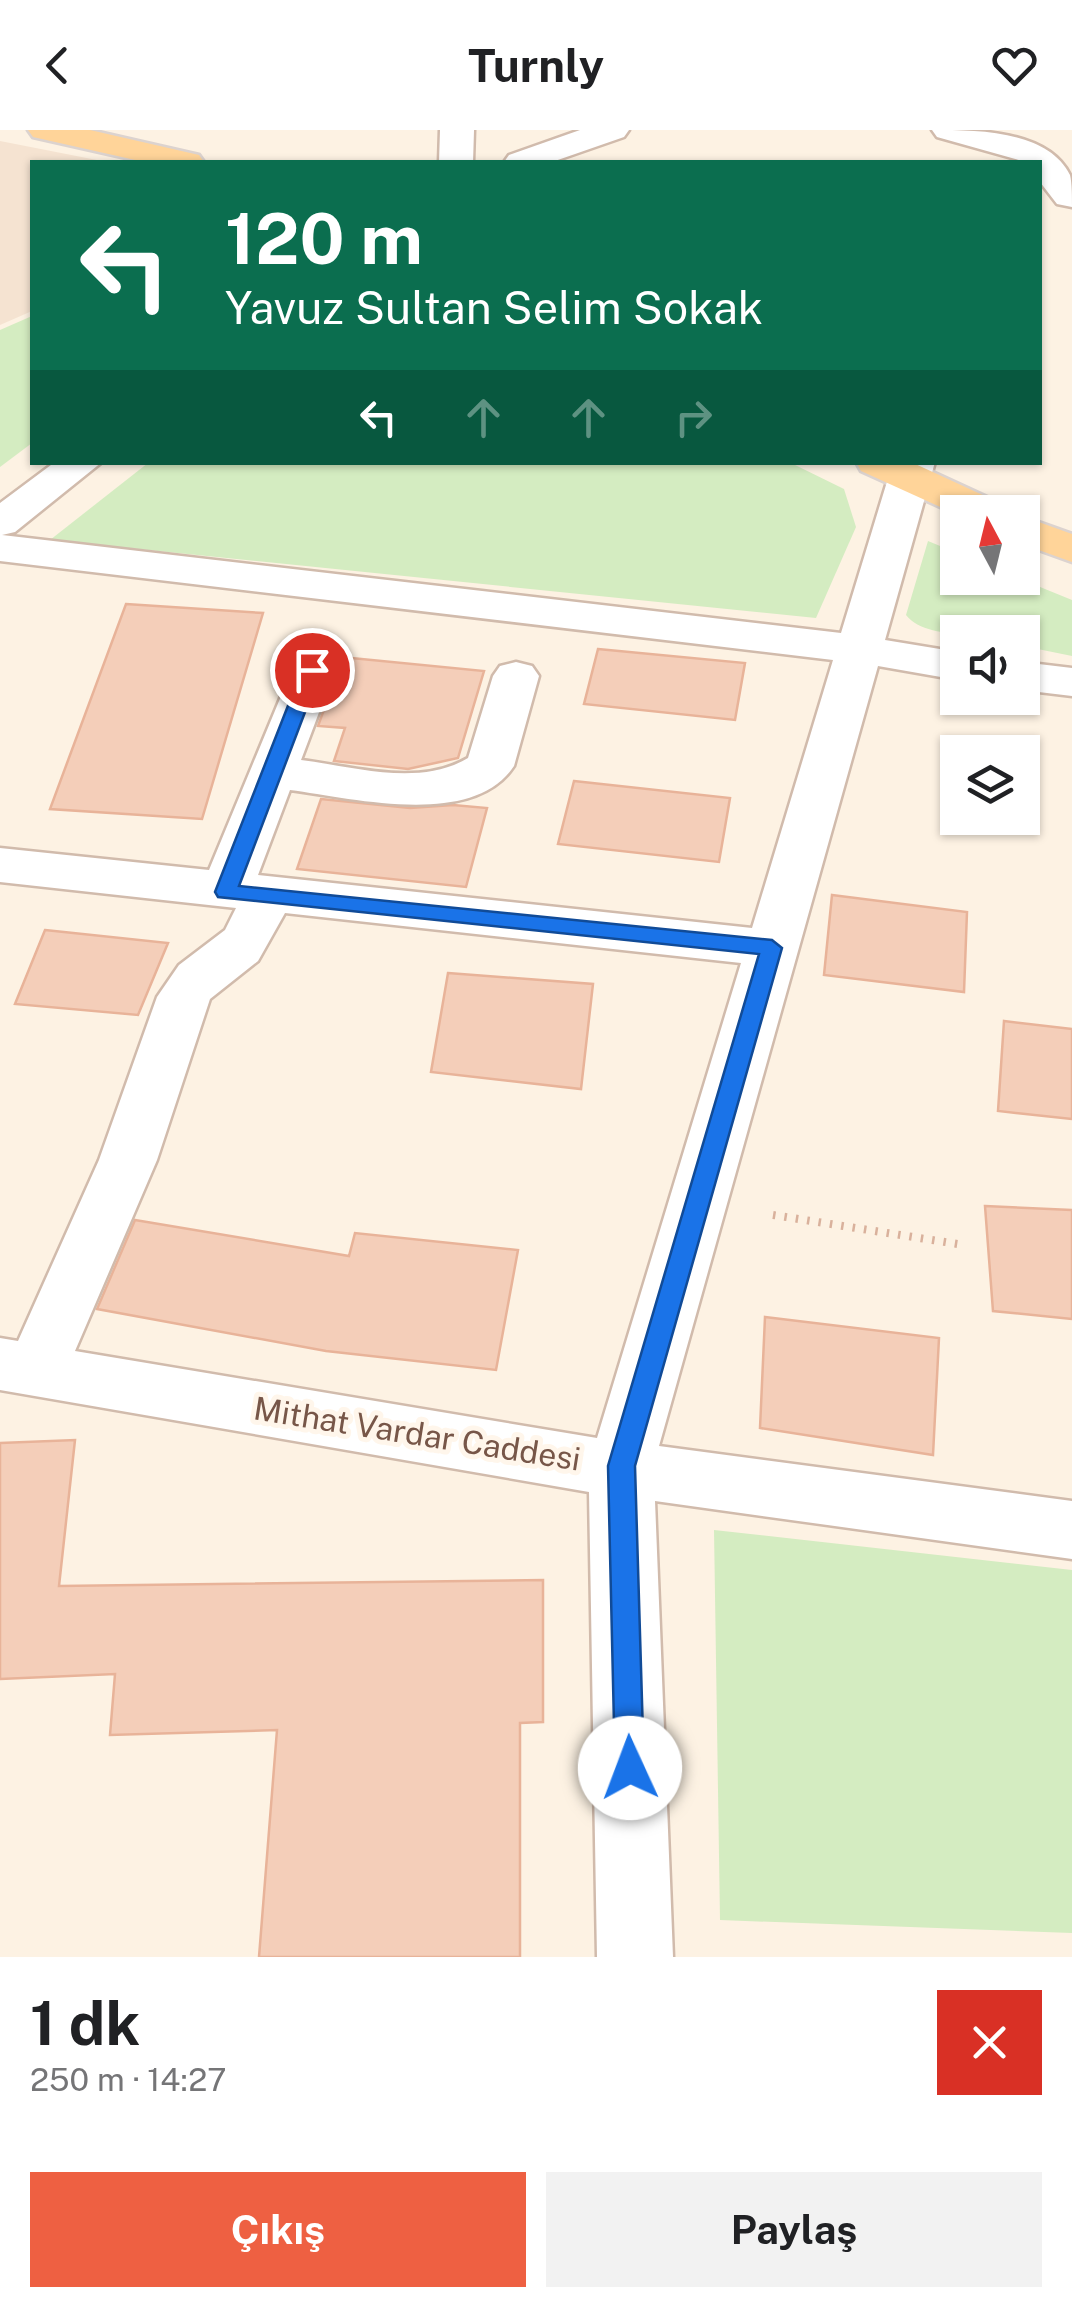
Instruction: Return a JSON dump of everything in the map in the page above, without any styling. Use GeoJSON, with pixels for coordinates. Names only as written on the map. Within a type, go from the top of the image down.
{"type":"FeatureCollection","features":[{"type":"Feature","properties":{"kind":"main road"},"geometry":{"type":"LineString","coordinates":[[44,130],[178,160]]}},
{"type":"Feature","properties":{"kind":"main road"},"geometry":{"type":"LineString","coordinates":[[899,467],[953,495]]}},
{"type":"Feature","properties":{"kind":"main road"},"geometry":{"type":"LineString","coordinates":[[1040,536],[1072,549]]}},
{"type":"Feature","properties":{"kind":"street"},"geometry":{"type":"LineString","coordinates":[[456,160],[457,130]]}},
{"type":"Feature","properties":{"kind":"street"},"geometry":{"type":"LineString","coordinates":[[527,160],[612,130]]}},
{"type":"Feature","properties":{"kind":"street"},"geometry":{"type":"LineString","coordinates":[[949,130],[1038,154],[1041,160]]}},
{"type":"Feature","properties":{"kind":"street"},"geometry":{"type":"LineString","coordinates":[[1042,163],[1060,201]]}},
{"type":"Feature","properties":{"kind":"street"},"geometry":{"type":"LineString","coordinates":[[0,523],[78,465]]}},
{"type":"Feature","properties":{"kind":"street"},"geometry":{"type":"LineString","coordinates":[[635,1957],[621,1466],[858,649],[899,467]]}},
{"type":"Feature","properties":{"kind":"street"},"geometry":{"type":"LineString","coordinates":[[0,548],[858,649],[940,663]]}},
{"type":"Feature","properties":{"kind":"street"},"geometry":{"type":"LineString","coordinates":[[18,1367],[128,1160],[184,996],[198,974],[236,951],[245,940],[246,894],[272,772],[312,670]]}},
{"type":"Feature","properties":{"kind":"street"},"geometry":{"type":"LineString","coordinates":[[272,772],[413,790],[458,785],[490,766],[516,676]]}},
{"type":"Feature","properties":{"kind":"street"},"geometry":{"type":"LineString","coordinates":[[1040,678],[1072,682]]}},
{"type":"Feature","properties":{"kind":"street"},"geometry":{"type":"LineString","coordinates":[[0,865],[772,948]]}},
{"type":"Feature","properties":{"kind":"street","name":"Mithat Vardar Caddesi"},"geometry":{"type":"LineString","coordinates":[[18,1367],[550,1458],[1072,1530]]}},
{"type":"Feature","properties":{"kind":"path"},"geometry":{"type":"LineString","coordinates":[[773,1216],[964,1245]]}},
{"type":"Feature","properties":{"kind":"shaded area"},"geometry":{"type":"Polygon","coordinates":[[[0,141],[97,160],[30,160],[30,312],[0,325],[0,141]]]}},
{"type":"Feature","properties":{"kind":"green space"},"geometry":{"type":"Polygon","coordinates":[[[30,317],[30,444],[0,467],[0,330],[30,317]]]}},
{"type":"Feature","properties":{"kind":"green space"},"geometry":{"type":"Polygon","coordinates":[[[145,465],[795,465],[844,489],[856,527],[816,618],[50,540],[145,465]]]}},
{"type":"Feature","properties":{"kind":"green space"},"geometry":{"type":"Polygon","coordinates":[[[928,541],[940,546],[940,595],[1040,595],[1040,587],[1072,600],[1072,656],[1040,649],[1040,615],[940,615],[940,631],[928,629],[906,615],[928,541]]]}},
{"type":"Feature","properties":{"kind":"green space"},"geometry":{"type":"Polygon","coordinates":[[[714,1530],[1072,1570],[1072,1933],[720,1920],[714,1530]]]}},
{"type":"Feature","properties":{"kind":"building"},"geometry":{"type":"Polygon","coordinates":[[[126,604],[263,613],[202,819],[50,809],[126,604]]]}},
{"type":"Feature","properties":{"kind":"building"},"geometry":{"type":"Polygon","coordinates":[[[598,649],[745,663],[735,720],[584,704],[598,649]]]}},
{"type":"Feature","properties":{"kind":"building"},"geometry":{"type":"Polygon","coordinates":[[[331,656],[484,671],[458,758],[408,769],[334,761],[345,728],[318,726],[338,671],[331,656]]]}},
{"type":"Feature","properties":{"kind":"building"},"geometry":{"type":"Polygon","coordinates":[[[574,781],[730,798],[719,862],[558,844],[574,781]]]}},
{"type":"Feature","properties":{"kind":"building"},"geometry":{"type":"Polygon","coordinates":[[[321,799],[410,808],[487,808],[466,887],[297,869],[321,799]]]}},
{"type":"Feature","properties":{"kind":"building"},"geometry":{"type":"Polygon","coordinates":[[[832,895],[967,912],[964,992],[824,975],[832,895]]]}},
{"type":"Feature","properties":{"kind":"building"},"geometry":{"type":"Polygon","coordinates":[[[45,930],[168,943],[138,1015],[15,1004],[45,930]]]}},
{"type":"Feature","properties":{"kind":"building"},"geometry":{"type":"Polygon","coordinates":[[[448,973],[593,984],[581,1089],[431,1072],[448,973]]]}},
{"type":"Feature","properties":{"kind":"building"},"geometry":{"type":"Polygon","coordinates":[[[1004,1021],[1072,1029],[1072,1119],[998,1111],[1004,1021]]]}},
{"type":"Feature","properties":{"kind":"building"},"geometry":{"type":"Polygon","coordinates":[[[985,1206],[1072,1210],[1072,1319],[993,1311],[985,1206]]]}},
{"type":"Feature","properties":{"kind":"building"},"geometry":{"type":"Polygon","coordinates":[[[135,1220],[349,1256],[355,1233],[518,1250],[496,1370],[326,1351],[97,1309],[135,1220]]]}},
{"type":"Feature","properties":{"kind":"building"},"geometry":{"type":"Polygon","coordinates":[[[765,1317],[939,1338],[933,1455],[760,1428],[765,1317]]]}},
{"type":"Feature","properties":{"kind":"building"},"geometry":{"type":"Polygon","coordinates":[[[75,1440],[59,1586],[543,1580],[543,1722],[520,1723],[520,1957],[259,1957],[277,1730],[110,1735],[115,1674],[0,1679],[0,1443],[75,1440]]]}},
{"type":"Feature","properties":{"kind":"route"},"geometry":{"type":"LineString","coordinates":[[312,670],[226,892],[772,948],[621,1466],[630,1768]]}}]}
